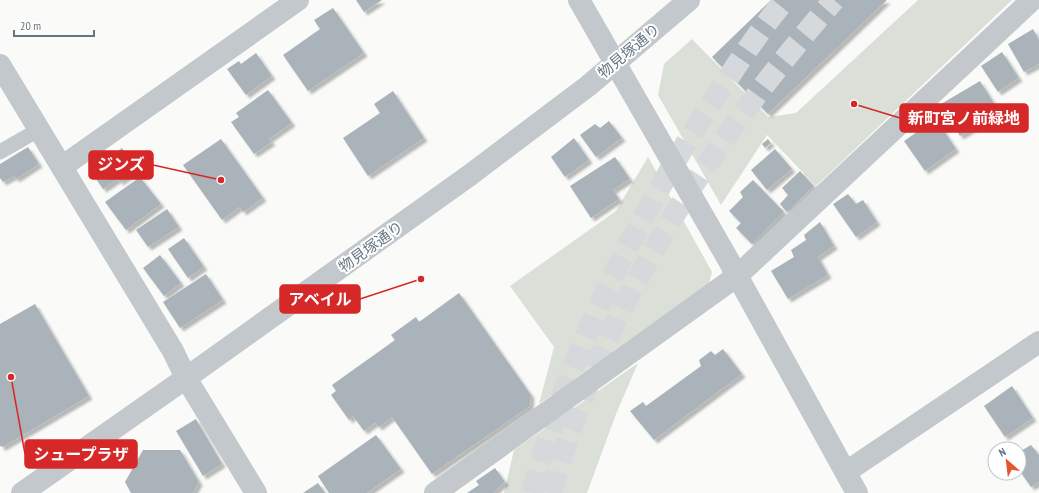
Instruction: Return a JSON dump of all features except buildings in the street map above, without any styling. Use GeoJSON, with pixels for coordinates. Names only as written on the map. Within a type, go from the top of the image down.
{"type":"FeatureCollection","features":[{"type":"Feature","properties":{"kind":"street"},"geometry":{"type":"LineString","coordinates":[[63,166],[298,0]]}},
{"type":"Feature","properties":{"kind":"street"},"geometry":{"type":"LineString","coordinates":[[579,0],[738,276],[857,493]]}},
{"type":"Feature","properties":{"kind":"street","name":"物見塚通り"},"geometry":{"type":"LineString","coordinates":[[22,493],[470,175],[616,62],[689,0]]}},
{"type":"Feature","properties":{"kind":"street"},"geometry":{"type":"LineString","coordinates":[[436,493],[738,276],[1032,0]]}},
{"type":"Feature","properties":{"kind":"street"},"geometry":{"type":"LineString","coordinates":[[0,65],[63,166],[173,351],[186,378],[256,493]]}},
{"type":"Feature","properties":{"kind":"street"},"geometry":{"type":"LineString","coordinates":[[846,472],[1039,342]]}},
{"type":"Feature","properties":{"kind":"lane"},"geometry":{"type":"LineString","coordinates":[[0,152],[40,129]]}},
{"type":"Feature","properties":{"kind":"shaded area"},"geometry":{"type":"Polygon","coordinates":[[[918,0],[1012,0],[816,186],[767,135],[721,205],[658,95],[664,64],[692,39],[768,117],[796,113],[918,0]]]}},
{"type":"Feature","properties":{"kind":"shaded area"},"geometry":{"type":"Polygon","coordinates":[[[648,157],[712,272],[709,283],[539,404],[554,347],[510,286],[616,211],[648,157]]]}},
{"type":"Feature","properties":{"kind":"shaded area"},"geometry":{"type":"Polygon","coordinates":[[[638,363],[616,414],[587,493],[504,493],[514,450],[638,363]]]}},
{"type":"Feature","properties":{"kind":"tunnel"},"geometry":{"type":"LineString","coordinates":[[532,493],[547,442],[583,342],[628,246],[653,200],[708,109],[735,67],[785,0]]}},
{"type":"Feature","properties":{"kind":"tunnel"},"geometry":{"type":"LineString","coordinates":[[551,493],[573,424],[600,357],[630,293],[665,231],[703,171],[744,112],[788,55],[834,0]]}},
{"type":"Feature","properties":{"kind":"place","name":"新町宮ノ前緑地"},"geometry":{"type":"Point","coordinates":[854,104]}},
{"type":"Feature","properties":{"kind":"place","name":"ジンズ"},"geometry":{"type":"Point","coordinates":[221,180]}},
{"type":"Feature","properties":{"kind":"place","name":"アベイル"},"geometry":{"type":"Point","coordinates":[421,279]}},
{"type":"Feature","properties":{"kind":"place","name":"シュープラザ"},"geometry":{"type":"Point","coordinates":[11,377]}}]}
